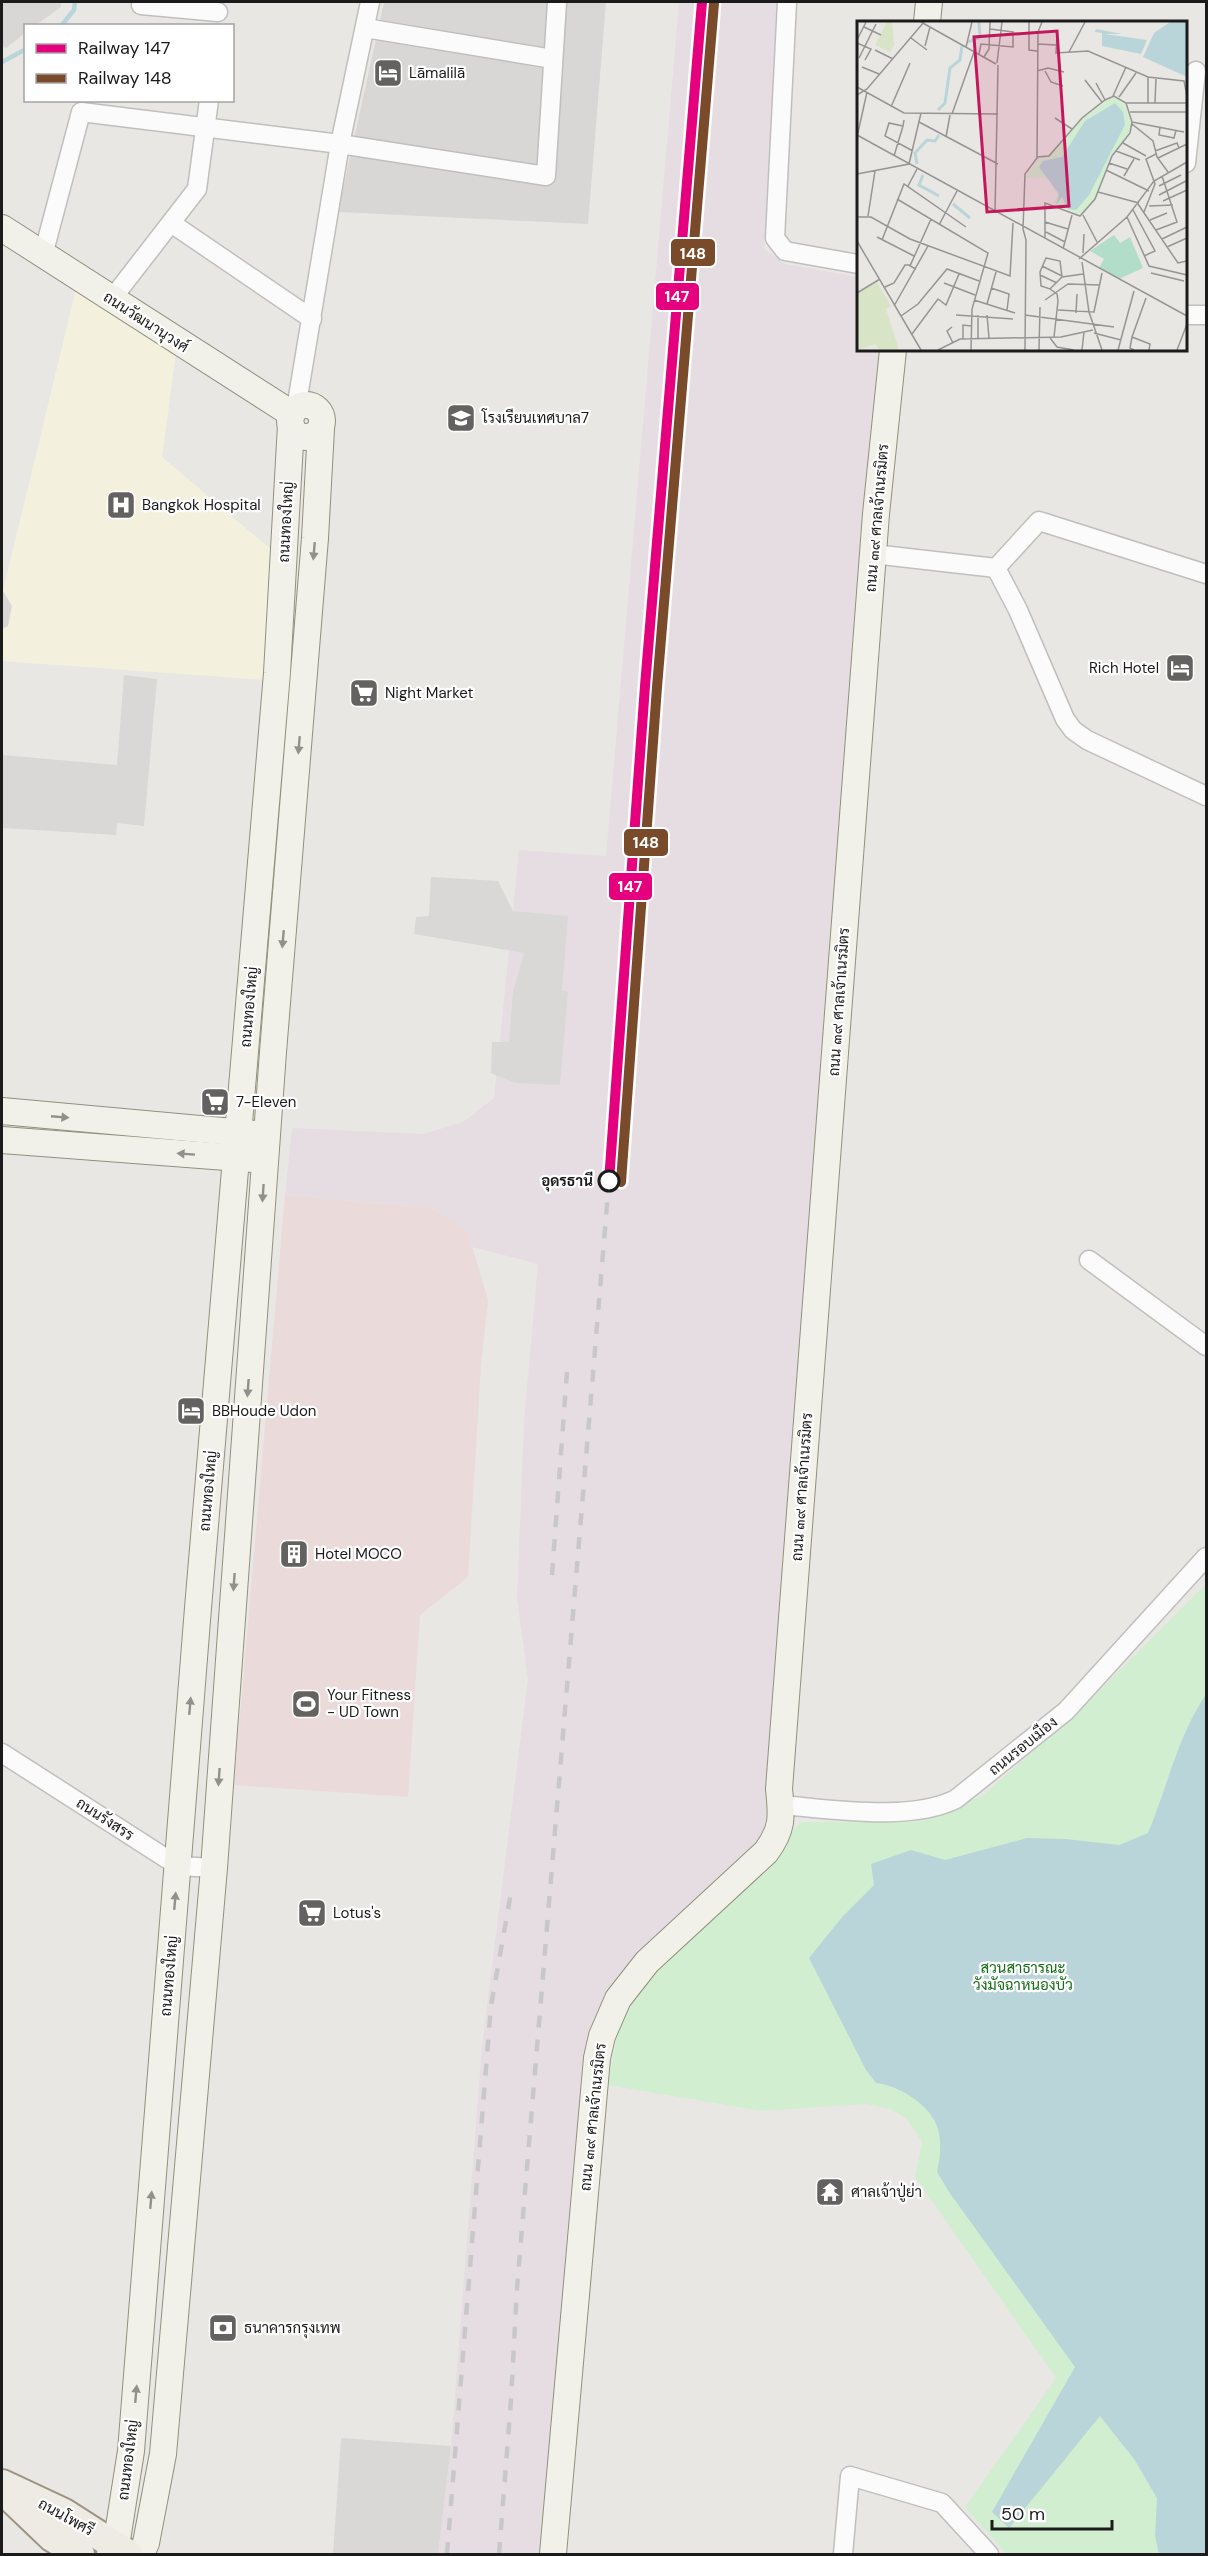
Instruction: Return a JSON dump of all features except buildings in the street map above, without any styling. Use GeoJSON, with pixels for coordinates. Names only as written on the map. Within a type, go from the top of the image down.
{"type":"FeatureCollection","features":[{"type":"Feature","properties":{"kind":"main road","name":"ถนนโพศรี"},"geometry":{"type":"LineString","coordinates":[[2,2484],[64,2513],[124,2552]]}},
{"type":"Feature","properties":{"kind":"main road","name":"ถนนโพศรี"},"geometry":{"type":"LineString","coordinates":[[2,2489],[60,2546],[80,2554]]}},
{"type":"Feature","properties":{"kind":"street"},"geometry":{"type":"LineString","coordinates":[[294,415],[340,144],[370,2]]}},
{"type":"Feature","properties":{"kind":"street"},"geometry":{"type":"LineString","coordinates":[[43,255],[81,112],[340,144],[546,176],[557,2]]}},
{"type":"Feature","properties":{"kind":"street"},"geometry":{"type":"LineString","coordinates":[[787,2],[775,238],[785,251],[857,264]]}},
{"type":"Feature","properties":{"kind":"street"},"geometry":{"type":"LineString","coordinates":[[927,21],[929,2]]}},
{"type":"Feature","properties":{"kind":"street"},"geometry":{"type":"LineString","coordinates":[[141,4],[218,13]]}},
{"type":"Feature","properties":{"kind":"street"},"geometry":{"type":"LineString","coordinates":[[365,28],[553,59]]}},
{"type":"Feature","properties":{"kind":"street"},"geometry":{"type":"LineString","coordinates":[[1187,155],[1199,107],[1196,71]]}},
{"type":"Feature","properties":{"kind":"street"},"geometry":{"type":"LineString","coordinates":[[111,300],[197,189],[209,102]]}},
{"type":"Feature","properties":{"kind":"street"},"geometry":{"type":"LineString","coordinates":[[171,223],[312,319]]}},
{"type":"Feature","properties":{"kind":"street","name":"ถนนวัฒนานุวงศ์"},"geometry":{"type":"LineString","coordinates":[[2,228],[111,300],[294,415],[295,432],[306,437],[314,435],[321,429]]}},
{"type":"Feature","properties":{"kind":"street"},"geometry":{"type":"LineString","coordinates":[[1187,315],[1206,315]]}},
{"type":"Feature","properties":{"kind":"street","name":"ถนน ๓๙ ศาลเจ้าเนรมิตร"},"geometry":{"type":"LineString","coordinates":[[553,2554],[597,2058],[602,2036],[618,1999],[647,1962],[766,1852],[777,1838],[783,1818],[779,1790],[873,554],[893,351]]}},
{"type":"Feature","properties":{"kind":"street","name":"ถนนทองใหญ่"},"geometry":{"type":"LineString","coordinates":[[294,415],[275,696],[178,1866],[124,2552],[146,2543],[164,2454],[214,1868],[265,1160],[317,514],[321,429]]}},
{"type":"Feature","properties":{"kind":"street"},"geometry":{"type":"LineString","coordinates":[[286,513],[317,514]]}},
{"type":"Feature","properties":{"kind":"street"},"geometry":{"type":"LineString","coordinates":[[996,568],[1039,521],[1206,574]]}},
{"type":"Feature","properties":{"kind":"street"},"geometry":{"type":"LineString","coordinates":[[873,554],[996,568]]}},
{"type":"Feature","properties":{"kind":"street"},"geometry":{"type":"LineString","coordinates":[[996,568],[1018,610],[1065,719],[1073,730],[1087,740],[1206,796]]}},
{"type":"Feature","properties":{"kind":"street"},"geometry":{"type":"LineString","coordinates":[[2,1111],[267,1135]]}},
{"type":"Feature","properties":{"kind":"street"},"geometry":{"type":"LineString","coordinates":[[2,1140],[265,1160]]}},
{"type":"Feature","properties":{"kind":"street"},"geometry":{"type":"LineString","coordinates":[[1089,1260],[1206,1346]]}},
{"type":"Feature","properties":{"kind":"street","name":"ถนนรอบเมือง"},"geometry":{"type":"LineString","coordinates":[[781,1805],[843,1810],[914,1811],[943,1806],[956,1799],[1066,1711],[1206,1557]]}},
{"type":"Feature","properties":{"kind":"street","name":"ถนนรังสรร"},"geometry":{"type":"LineString","coordinates":[[2,1753],[178,1866],[214,1868]]}},
{"type":"Feature","properties":{"kind":"street"},"geometry":{"type":"LineString","coordinates":[[131,2451],[164,2454]]}},
{"type":"Feature","properties":{"kind":"street"},"geometry":{"type":"LineString","coordinates":[[843,2554],[850,2476],[942,2503],[989,2554]]}},
{"type":"Feature","properties":{"kind":"shaded area"},"geometry":{"type":"Polygon","coordinates":[[[2,2],[61,2],[61,7],[37,24],[24,24],[24,34],[6,48],[2,46],[2,2]]]}},
{"type":"Feature","properties":{"kind":"shaded area"},"geometry":{"type":"Polygon","coordinates":[[[384,2],[606,2],[588,224],[338,212],[384,2]]]}},
{"type":"Feature","properties":{"kind":"shaded area"},"geometry":{"type":"Polygon","coordinates":[[[679,2],[779,2],[764,249],[785,264],[857,277],[857,351],[884,351],[767,1834],[607,1998],[546,2554],[438,2554],[451,2446],[482,2046],[528,1679],[517,1599],[524,1421],[538,1264],[472,1247],[467,1229],[431,1208],[285,1195],[292,1128],[423,1134],[463,1122],[494,1098],[519,850],[606,856],[679,2]]]}},
{"type":"Feature","properties":{"kind":"shaded area","name":"Bangkok Hospital"},"geometry":{"type":"Polygon","coordinates":[[[77,285],[176,353],[162,457],[274,552],[265,680],[2,661],[2,595],[77,285]]]}},
{"type":"Feature","properties":{"kind":"shaded area"},"geometry":{"type":"Polygon","coordinates":[[[2,589],[12,606],[8,626],[2,629],[2,589]]]}},
{"type":"Feature","properties":{"kind":"shaded area"},"geometry":{"type":"Polygon","coordinates":[[[124,675],[157,679],[144,826],[117,823],[116,835],[2,828],[2,755],[117,765],[124,675]]]}},
{"type":"Feature","properties":{"kind":"shaded area"},"geometry":{"type":"Polygon","coordinates":[[[431,877],[498,881],[513,911],[568,916],[562,991],[568,992],[560,1085],[515,1083],[491,1073],[492,1042],[509,1042],[513,992],[524,953],[414,934],[416,917],[429,916],[431,877]]]}},
{"type":"Feature","properties":{"kind":"shaded area"},"geometry":{"type":"Polygon","coordinates":[[[285,1195],[431,1208],[467,1229],[488,1300],[481,1366],[468,1577],[420,1615],[408,1797],[234,1785],[285,1195]]]}},
{"type":"Feature","properties":{"kind":"shaded area"},"geometry":{"type":"Polygon","coordinates":[[[341,2438],[451,2446],[438,2554],[333,2554],[341,2438]]]}},
{"type":"Feature","properties":{"kind":"green space","name":"สวนสาธารณะ วังมัจฉาหนองบัว"},"geometry":{"type":"Polygon","coordinates":[[[1206,1584],[1206,2554],[1006,2554],[965,2507],[1056,2378],[915,2177],[922,2142],[908,2120],[890,2109],[866,2104],[762,2111],[608,2085],[618,2028],[641,1984],[801,1822],[918,1822],[982,1796],[1089,1701],[1206,1584]]]}},
{"type":"Feature","properties":{"kind":"water","name":"สวนสาธารณะ วังมัจฉาหนองบัว"},"geometry":{"type":"Polygon","coordinates":[[[1206,1694],[1206,2554],[1159,2554],[1155,2536],[1157,2498],[1134,2459],[1100,2416],[1009,2528],[992,2512],[1075,2367],[937,2172],[940,2140],[938,2129],[929,2112],[913,2098],[895,2088],[876,2083],[866,2070],[809,1958],[843,1916],[874,1885],[871,1864],[911,1850],[945,1860],[1027,1838],[1066,1839],[1119,1845],[1148,1833],[1180,1745],[1206,1694]]]}},
{"type":"Feature","properties":{"kind":"waterway"},"geometry":{"type":"LineString","coordinates":[[63,24],[74,10],[75,2]]}},
{"type":"Feature","properties":{"kind":"waterway"},"geometry":{"type":"LineString","coordinates":[[2,62],[24,50]]}},
{"type":"Feature","properties":{"kind":"railway"},"geometry":{"type":"LineString","coordinates":[[499,2554],[517,2288],[609,1181]]}},
{"type":"Feature","properties":{"kind":"railway"},"geometry":{"type":"LineString","coordinates":[[552,1575],[567,1372]]}},
{"type":"Feature","properties":{"kind":"railway"},"geometry":{"type":"LineString","coordinates":[[447,2554],[491,2006],[512,1887]]}},
{"type":"Feature","properties":{"kind":"rail line","name":"147"},"geometry":{"type":"LineString","coordinates":[[609,1181],[645,686],[702,2]]}},
{"type":"Feature","properties":{"kind":"rail line","name":"148"},"geometry":{"type":"LineString","coordinates":[[621,1182],[657,687],[714,3]]}},
{"type":"Feature","properties":{"kind":"place","name":"Lāmalilā"},"geometry":{"type":"Point","coordinates":[388,73]}},
{"type":"Feature","properties":{"kind":"place","name":"โรงเรียนเทศบาล7"},"geometry":{"type":"Point","coordinates":[461,418]}},
{"type":"Feature","properties":{"kind":"place","name":"Bangkok Hospital"},"geometry":{"type":"Point","coordinates":[121,505]}},
{"type":"Feature","properties":{"kind":"place","name":"Rich Hotel"},"geometry":{"type":"Point","coordinates":[1180,668]}},
{"type":"Feature","properties":{"kind":"place","name":"Night Market"},"geometry":{"type":"Point","coordinates":[364,693]}},
{"type":"Feature","properties":{"kind":"place","name":"7-Eleven"},"geometry":{"type":"Point","coordinates":[215,1102]}},
{"type":"Feature","properties":{"kind":"place","name":"อุดรธานี"},"geometry":{"type":"Point","coordinates":[609,1181]}},
{"type":"Feature","properties":{"kind":"place","name":"BBHoude Udon"},"geometry":{"type":"Point","coordinates":[191,1411]}},
{"type":"Feature","properties":{"kind":"place","name":"Hotel MOCO"},"geometry":{"type":"Point","coordinates":[294,1554]}},
{"type":"Feature","properties":{"kind":"place","name":"Your Fitness - UD Town"},"geometry":{"type":"Point","coordinates":[306,1704]}},
{"type":"Feature","properties":{"kind":"place","name":"Lotus's"},"geometry":{"type":"Point","coordinates":[312,1913]}},
{"type":"Feature","properties":{"kind":"place","name":"ศาลเจ้าปู่ย่า"},"geometry":{"type":"Point","coordinates":[830,2192]}},
{"type":"Feature","properties":{"kind":"place","name":"ธนาคารกรุงเทพ"},"geometry":{"type":"Point","coordinates":[223,2328]}}]}
